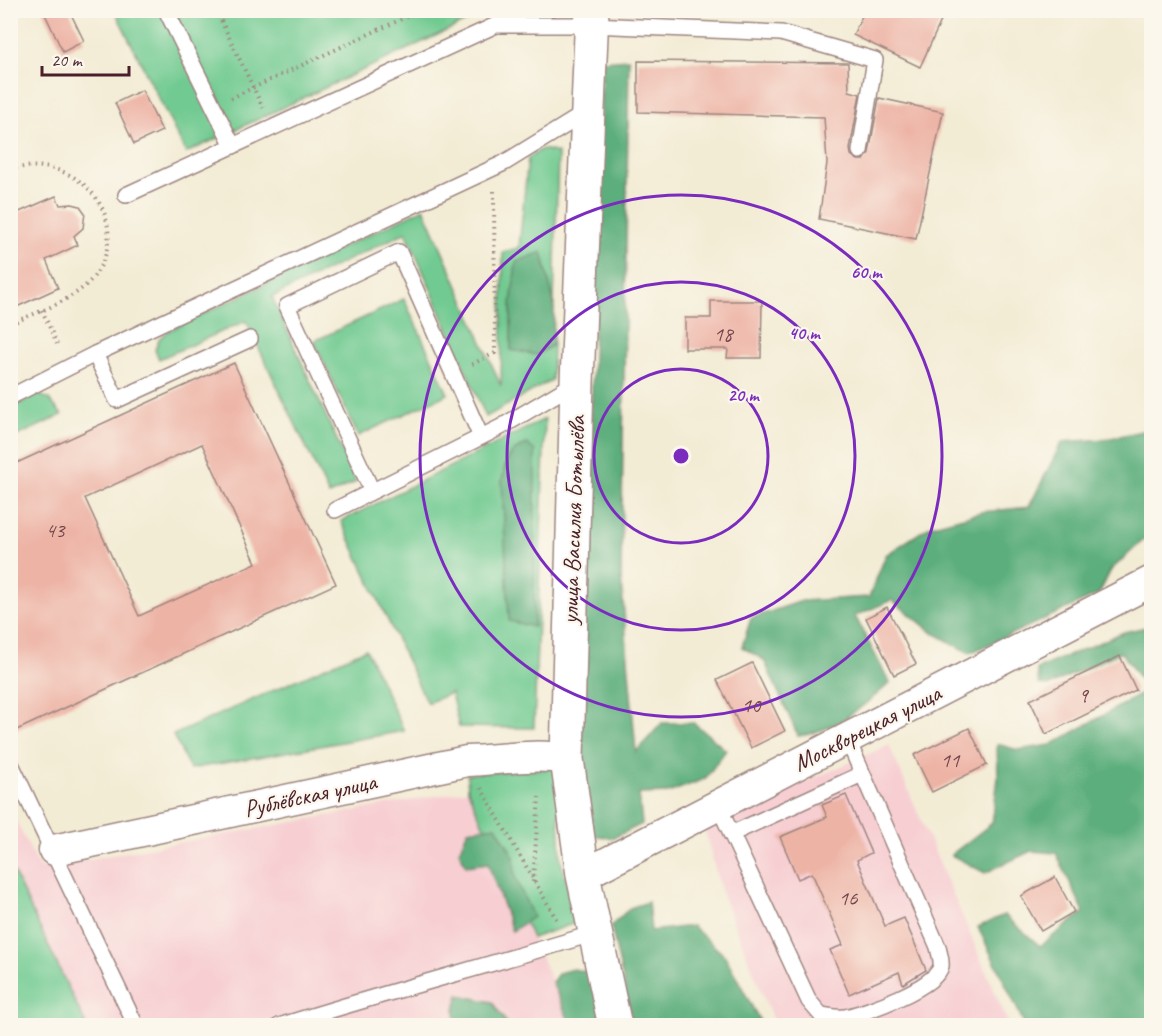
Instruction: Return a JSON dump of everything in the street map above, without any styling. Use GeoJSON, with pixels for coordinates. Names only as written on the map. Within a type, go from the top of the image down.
{"type":"FeatureCollection","features":[{"type":"Feature","properties":{"kind":"street","name":"улица Василия Ботылёва"},"geometry":{"type":"LineString","coordinates":[[592,18],[577,382],[554,757],[583,875],[582,937],[615,1026]]}},
{"type":"Feature","properties":{"kind":"street","name":"Москворецкая улица"},"geometry":{"type":"LineString","coordinates":[[583,875],[1152,581]]}},
{"type":"Feature","properties":{"kind":"street","name":"Рублёвская улица"},"geometry":{"type":"LineString","coordinates":[[54,850],[467,761],[554,757]]}},
{"type":"Feature","properties":{"kind":"lane"},"geometry":{"type":"LineString","coordinates":[[166,10],[233,146]]}},
{"type":"Feature","properties":{"kind":"lane"},"geometry":{"type":"LineString","coordinates":[[126,195],[233,146],[496,18],[592,18],[782,33],[875,60],[860,151]]}},
{"type":"Feature","properties":{"kind":"lane"},"geometry":{"type":"LineString","coordinates":[[10,397],[95,354],[494,168],[587,112]]}},
{"type":"Feature","properties":{"kind":"lane"},"geometry":{"type":"LineString","coordinates":[[372,492],[287,306],[399,252],[481,437]]}},
{"type":"Feature","properties":{"kind":"lane"},"geometry":{"type":"LineString","coordinates":[[95,354],[117,400],[250,339]]}},
{"type":"Feature","properties":{"kind":"lane"},"geometry":{"type":"LineString","coordinates":[[335,510],[481,437],[577,382]]}},
{"type":"Feature","properties":{"kind":"lane"},"geometry":{"type":"LineString","coordinates":[[718,805],[809,1001],[821,1015],[842,1018],[857,1014],[921,987],[936,977],[942,965],[938,947],[846,738]]}},
{"type":"Feature","properties":{"kind":"lane"},"geometry":{"type":"LineString","coordinates":[[10,762],[54,850],[136,1026]]}},
{"type":"Feature","properties":{"kind":"lane"},"geometry":{"type":"LineString","coordinates":[[731,834],[862,774]]}},
{"type":"Feature","properties":{"kind":"lane"},"geometry":{"type":"LineString","coordinates":[[279,1026],[417,982],[582,937]]}},
{"type":"Feature","properties":{"kind":"path"},"geometry":{"type":"LineString","coordinates":[[216,10],[272,127]]}},
{"type":"Feature","properties":{"kind":"path"},"geometry":{"type":"LineString","coordinates":[[213,106],[421,10]]}},
{"type":"Feature","properties":{"kind":"path"},"geometry":{"type":"LineString","coordinates":[[10,170],[41,165],[73,175],[97,198],[104,214],[107,230],[106,247],[101,264],[81,290],[10,324]]}},
{"type":"Feature","properties":{"kind":"path"},"geometry":{"type":"LineString","coordinates":[[452,373],[495,353],[494,168]]}},
{"type":"Feature","properties":{"kind":"path"},"geometry":{"type":"LineString","coordinates":[[42,310],[57,344]]}},
{"type":"Feature","properties":{"kind":"path"},"geometry":{"type":"LineString","coordinates":[[533,883],[554,757]]}},
{"type":"Feature","properties":{"kind":"path"},"geometry":{"type":"LineString","coordinates":[[467,761],[533,883],[582,937]]}},
{"type":"Feature","properties":{"kind":"shaded area"},"geometry":{"type":"Polygon","coordinates":[[[889,745],[1009,1025],[775,1025],[722,894],[704,827],[889,745]]]}},
{"type":"Feature","properties":{"kind":"shaded area"},"geometry":{"type":"Polygon","coordinates":[[[468,790],[571,1025],[11,1025],[10,810],[40,868],[468,790]]]}},
{"type":"Feature","properties":{"kind":"green space"},"geometry":{"type":"Polygon","coordinates":[[[115,11],[478,11],[478,16],[186,153],[115,11]]]}},
{"type":"Feature","properties":{"kind":"green space"},"geometry":{"type":"Polygon","coordinates":[[[629,59],[621,577],[636,752],[662,723],[694,723],[726,750],[705,779],[668,793],[639,794],[642,824],[613,838],[591,835],[580,784],[602,61],[629,59]]]}},
{"type":"Feature","properties":{"kind":"green space"},"geometry":{"type":"Polygon","coordinates":[[[542,149],[558,153],[552,380],[486,417],[406,232],[272,297],[356,482],[329,495],[246,321],[159,359],[155,350],[159,339],[170,330],[424,208],[501,386],[503,252],[519,248],[528,158],[542,149]]]}},
{"type":"Feature","properties":{"kind":"green space"},"geometry":{"type":"Polygon","coordinates":[[[542,252],[554,303],[553,345],[536,355],[511,350],[511,305],[516,262],[542,252]]]}},
{"type":"Feature","properties":{"kind":"green space"},"geometry":{"type":"Polygon","coordinates":[[[404,299],[448,394],[358,436],[314,341],[404,299]]]}},
{"type":"Feature","properties":{"kind":"green space"},"geometry":{"type":"Polygon","coordinates":[[[38,394],[49,399],[62,415],[11,439],[11,408],[38,394]]]}},
{"type":"Feature","properties":{"kind":"green space"},"geometry":{"type":"Polygon","coordinates":[[[545,419],[534,728],[459,727],[451,693],[427,703],[341,521],[545,419]]]}},
{"type":"Feature","properties":{"kind":"green space"},"geometry":{"type":"Polygon","coordinates":[[[1151,429],[1151,533],[1111,570],[1099,594],[970,653],[932,632],[892,600],[855,616],[890,683],[859,709],[836,724],[811,734],[798,736],[764,660],[742,647],[751,618],[802,601],[869,597],[886,555],[930,526],[982,512],[1029,507],[1062,442],[1107,439],[1151,429]]]}},
{"type":"Feature","properties":{"kind":"green space"},"geometry":{"type":"Polygon","coordinates":[[[527,444],[535,451],[534,627],[509,621],[502,481],[504,468],[509,458],[516,450],[527,444]]]}},
{"type":"Feature","properties":{"kind":"green space"},"geometry":{"type":"Polygon","coordinates":[[[1151,626],[1151,1025],[1025,1025],[978,927],[1004,915],[1040,946],[1084,912],[1056,853],[1031,851],[985,873],[951,855],[992,823],[998,778],[997,744],[1018,750],[1051,745],[1148,690],[1121,652],[1048,686],[1039,684],[1037,669],[1124,632],[1151,626]]]}},
{"type":"Feature","properties":{"kind":"green space"},"geometry":{"type":"Polygon","coordinates":[[[366,649],[404,731],[190,769],[173,735],[366,649]]]}},
{"type":"Feature","properties":{"kind":"green space"},"geometry":{"type":"Polygon","coordinates":[[[557,768],[561,862],[578,922],[532,938],[468,790],[467,774],[557,768]]]}},
{"type":"Feature","properties":{"kind":"green space"},"geometry":{"type":"Polygon","coordinates":[[[496,826],[514,857],[515,877],[533,917],[512,931],[488,863],[466,866],[459,851],[468,830],[496,826]]]}},
{"type":"Feature","properties":{"kind":"green space"},"geometry":{"type":"Polygon","coordinates":[[[11,867],[86,1025],[11,1025],[11,867]]]}},
{"type":"Feature","properties":{"kind":"green space"},"geometry":{"type":"Polygon","coordinates":[[[648,902],[651,931],[692,926],[725,956],[762,1025],[633,1025],[611,926],[630,908],[648,902]]]}},
{"type":"Feature","properties":{"kind":"green space"},"geometry":{"type":"Polygon","coordinates":[[[573,969],[593,973],[609,1025],[571,1025],[552,982],[559,973],[573,969]]]}},
{"type":"Feature","properties":{"kind":"green space"},"geometry":{"type":"Polygon","coordinates":[[[459,995],[492,1002],[508,1025],[456,1025],[455,1009],[459,995]]]}},
{"type":"Feature","properties":{"kind":"building"},"geometry":{"type":"Polygon","coordinates":[[[43,10],[69,10],[84,41],[63,52],[43,10]]]}},
{"type":"Feature","properties":{"kind":"building"},"geometry":{"type":"Polygon","coordinates":[[[865,10],[946,10],[920,67],[853,35],[865,10]]]}},
{"type":"Feature","properties":{"kind":"building"},"geometry":{"type":"Polygon","coordinates":[[[638,61],[848,63],[849,91],[860,94],[850,149],[851,155],[858,160],[864,160],[869,153],[879,98],[943,112],[916,239],[819,219],[827,163],[824,117],[638,112],[638,61]]]}},
{"type":"Feature","properties":{"kind":"building"},"geometry":{"type":"Polygon","coordinates":[[[142,90],[162,131],[134,144],[115,103],[142,90]]]}},
{"type":"Feature","properties":{"kind":"building"},"geometry":{"type":"Polygon","coordinates":[[[56,196],[60,205],[80,206],[85,213],[83,228],[74,236],[78,245],[46,260],[58,288],[10,310],[10,216],[56,196]]]}},
{"type":"Feature","properties":{"kind":"building"},"geometry":{"type":"Polygon","coordinates":[[[711,301],[762,301],[761,358],[727,358],[728,349],[685,349],[685,318],[711,318],[711,301]]]}},
{"type":"Feature","properties":{"kind":"building"},"geometry":{"type":"Polygon","coordinates":[[[234,363],[336,584],[10,733],[10,466],[234,363]],[[202,444],[85,498],[139,616],[256,563],[202,444]]]}},
{"type":"Feature","properties":{"kind":"building"},"geometry":{"type":"Polygon","coordinates":[[[887,607],[916,664],[894,675],[866,618],[887,607]]]}},
{"type":"Feature","properties":{"kind":"building"},"geometry":{"type":"Polygon","coordinates":[[[1120,656],[1136,690],[1046,734],[1030,700],[1120,656]]]}},
{"type":"Feature","properties":{"kind":"building"},"geometry":{"type":"Polygon","coordinates":[[[752,663],[785,731],[751,748],[717,680],[752,663]]]}},
{"type":"Feature","properties":{"kind":"building"},"geometry":{"type":"Polygon","coordinates":[[[969,728],[987,765],[932,792],[914,755],[969,728]]]}},
{"type":"Feature","properties":{"kind":"building"},"geometry":{"type":"Polygon","coordinates":[[[846,795],[871,853],[857,860],[885,926],[904,918],[926,970],[903,984],[899,972],[849,994],[830,950],[843,945],[812,873],[798,879],[780,837],[827,817],[822,805],[846,795]]]}},
{"type":"Feature","properties":{"kind":"building"},"geometry":{"type":"Polygon","coordinates":[[[1055,877],[1074,912],[1041,931],[1021,896],[1055,877]]]}}]}
